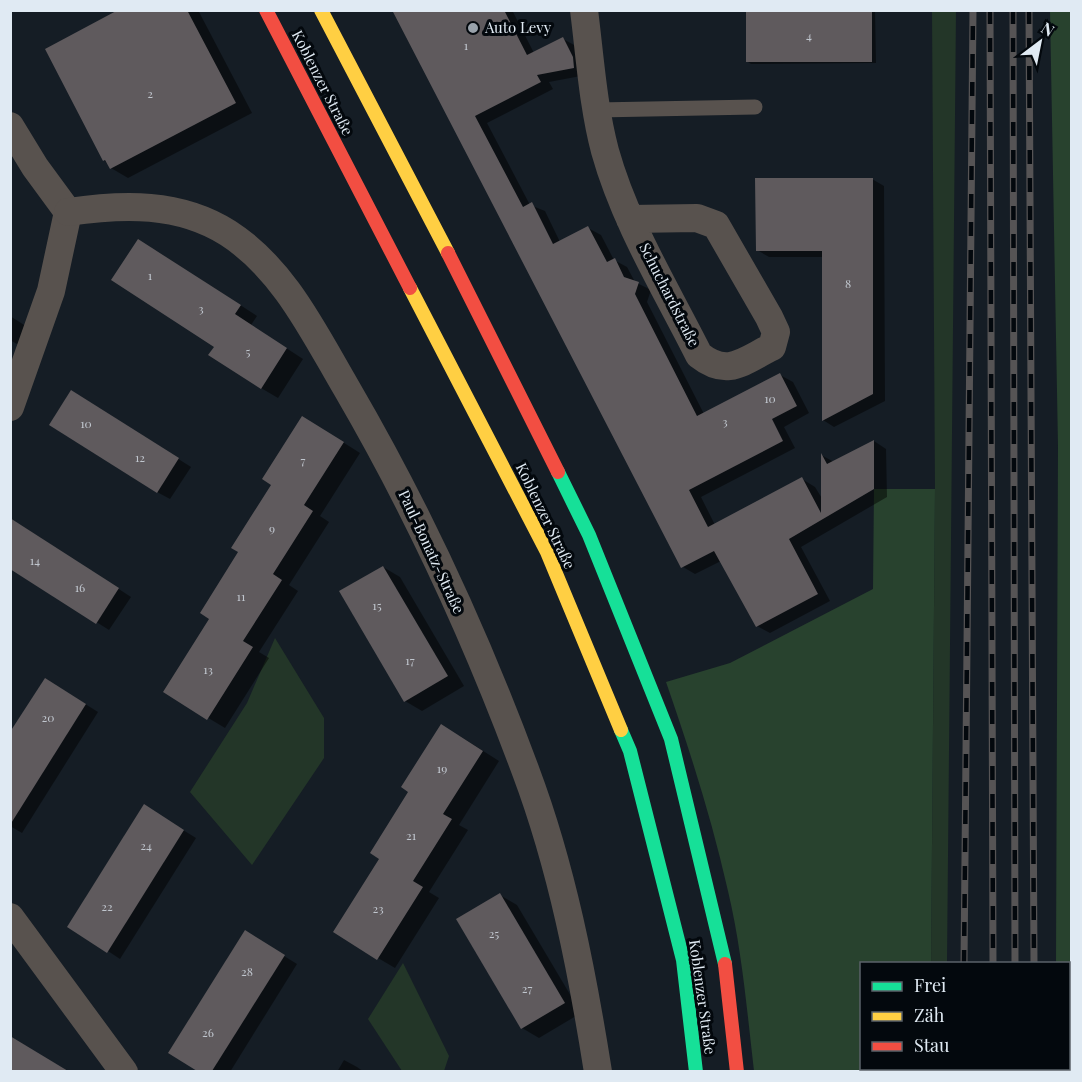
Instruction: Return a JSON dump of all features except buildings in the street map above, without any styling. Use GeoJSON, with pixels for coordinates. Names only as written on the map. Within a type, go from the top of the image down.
{"type":"FeatureCollection","features":[{"type":"Feature","properties":{"kind":"main road","name":"Koblenzer Straße"},"geometry":{"type":"LineString","coordinates":[[266,10],[547,552],[630,751],[682,960],[696,1071]]}},
{"type":"Feature","properties":{"kind":"main road","name":"Koblenzer Straße"},"geometry":{"type":"LineString","coordinates":[[321,10],[389,136],[589,535],[671,739],[724,951],[737,1071]]}},
{"type":"Feature","properties":{"kind":"street","name":"Schuchardstraße"},"geometry":{"type":"LineString","coordinates":[[584,10],[597,110],[606,152],[630,219],[699,355],[711,364],[729,368],[771,347],[776,332],[770,317],[716,225],[697,218],[630,219]]}},
{"type":"Feature","properties":{"kind":"street"},"geometry":{"type":"LineString","coordinates":[[10,126],[34,167],[68,212],[51,291],[10,407]]}},
{"type":"Feature","properties":{"kind":"street","name":"Paul-Bonatz-Straße"},"geometry":{"type":"LineString","coordinates":[[68,212],[110,206],[167,208],[227,232],[254,253],[280,282],[306,319],[388,459],[445,578],[527,773],[552,855],[582,974],[598,1071]]}},
{"type":"Feature","properties":{"kind":"street"},"geometry":{"type":"LineString","coordinates":[[10,917],[124,1071]]}},
{"type":"Feature","properties":{"kind":"lane"},"geometry":{"type":"LineString","coordinates":[[597,110],[755,107]]}},
{"type":"Feature","properties":{"kind":"green space"},"geometry":{"type":"Polygon","coordinates":[[[956,10],[947,962],[931,962],[935,489],[932,11],[956,10]]]}},
{"type":"Feature","properties":{"kind":"green space"},"geometry":{"type":"Polygon","coordinates":[[[1050,11],[1072,11],[1071,1072],[1056,1071],[1070,1070],[1070,962],[1056,962],[1058,446],[1050,11]]]}},
{"type":"Feature","properties":{"kind":"green space"},"geometry":{"type":"Polygon","coordinates":[[[874,489],[935,489],[931,962],[860,962],[860,1070],[931,1071],[754,1071],[741,958],[733,913],[700,786],[666,682],[730,663],[873,589],[874,489]]]}},
{"type":"Feature","properties":{"kind":"green space"},"geometry":{"type":"Polygon","coordinates":[[[275,638],[324,718],[324,758],[252,865],[190,792],[247,703],[275,638]]]}},
{"type":"Feature","properties":{"kind":"green space"},"geometry":{"type":"Polygon","coordinates":[[[403,963],[449,1056],[444,1071],[402,1071],[368,1019],[403,963]]]}},
{"type":"Feature","properties":{"kind":"railway"},"geometry":{"type":"LineString","coordinates":[[964,962],[973,10]]}},
{"type":"Feature","properties":{"kind":"railway"},"geometry":{"type":"LineString","coordinates":[[990,10],[993,962]]}},
{"type":"Feature","properties":{"kind":"railway"},"geometry":{"type":"LineString","coordinates":[[1013,10],[1015,962]]}},
{"type":"Feature","properties":{"kind":"railway"},"geometry":{"type":"LineString","coordinates":[[1029,10],[1034,962]]}},
{"type":"Feature","properties":{"kind":"traffic: fast"},"geometry":{"type":"LineString","coordinates":[[558,472],[589,535],[671,739],[725,964]]}},
{"type":"Feature","properties":{"kind":"traffic: fast"},"geometry":{"type":"LineString","coordinates":[[621,730],[630,751],[683,960],[696,1072]]}},
{"type":"Feature","properties":{"kind":"traffic: slow"},"geometry":{"type":"LineString","coordinates":[[321,10],[448,253]]}},
{"type":"Feature","properties":{"kind":"traffic: slow"},"geometry":{"type":"LineString","coordinates":[[410,288],[547,552],[621,730]]}},
{"type":"Feature","properties":{"kind":"traffic: jam"},"geometry":{"type":"LineString","coordinates":[[266,10],[410,288]]}},
{"type":"Feature","properties":{"kind":"traffic: jam"},"geometry":{"type":"LineString","coordinates":[[448,253],[558,472]]}},
{"type":"Feature","properties":{"kind":"traffic: jam"},"geometry":{"type":"LineString","coordinates":[[725,964],[737,1072]]}},
{"type":"Feature","properties":{"kind":"place","name":"Auto Levy"},"geometry":{"type":"Point","coordinates":[473,28]}}]}
